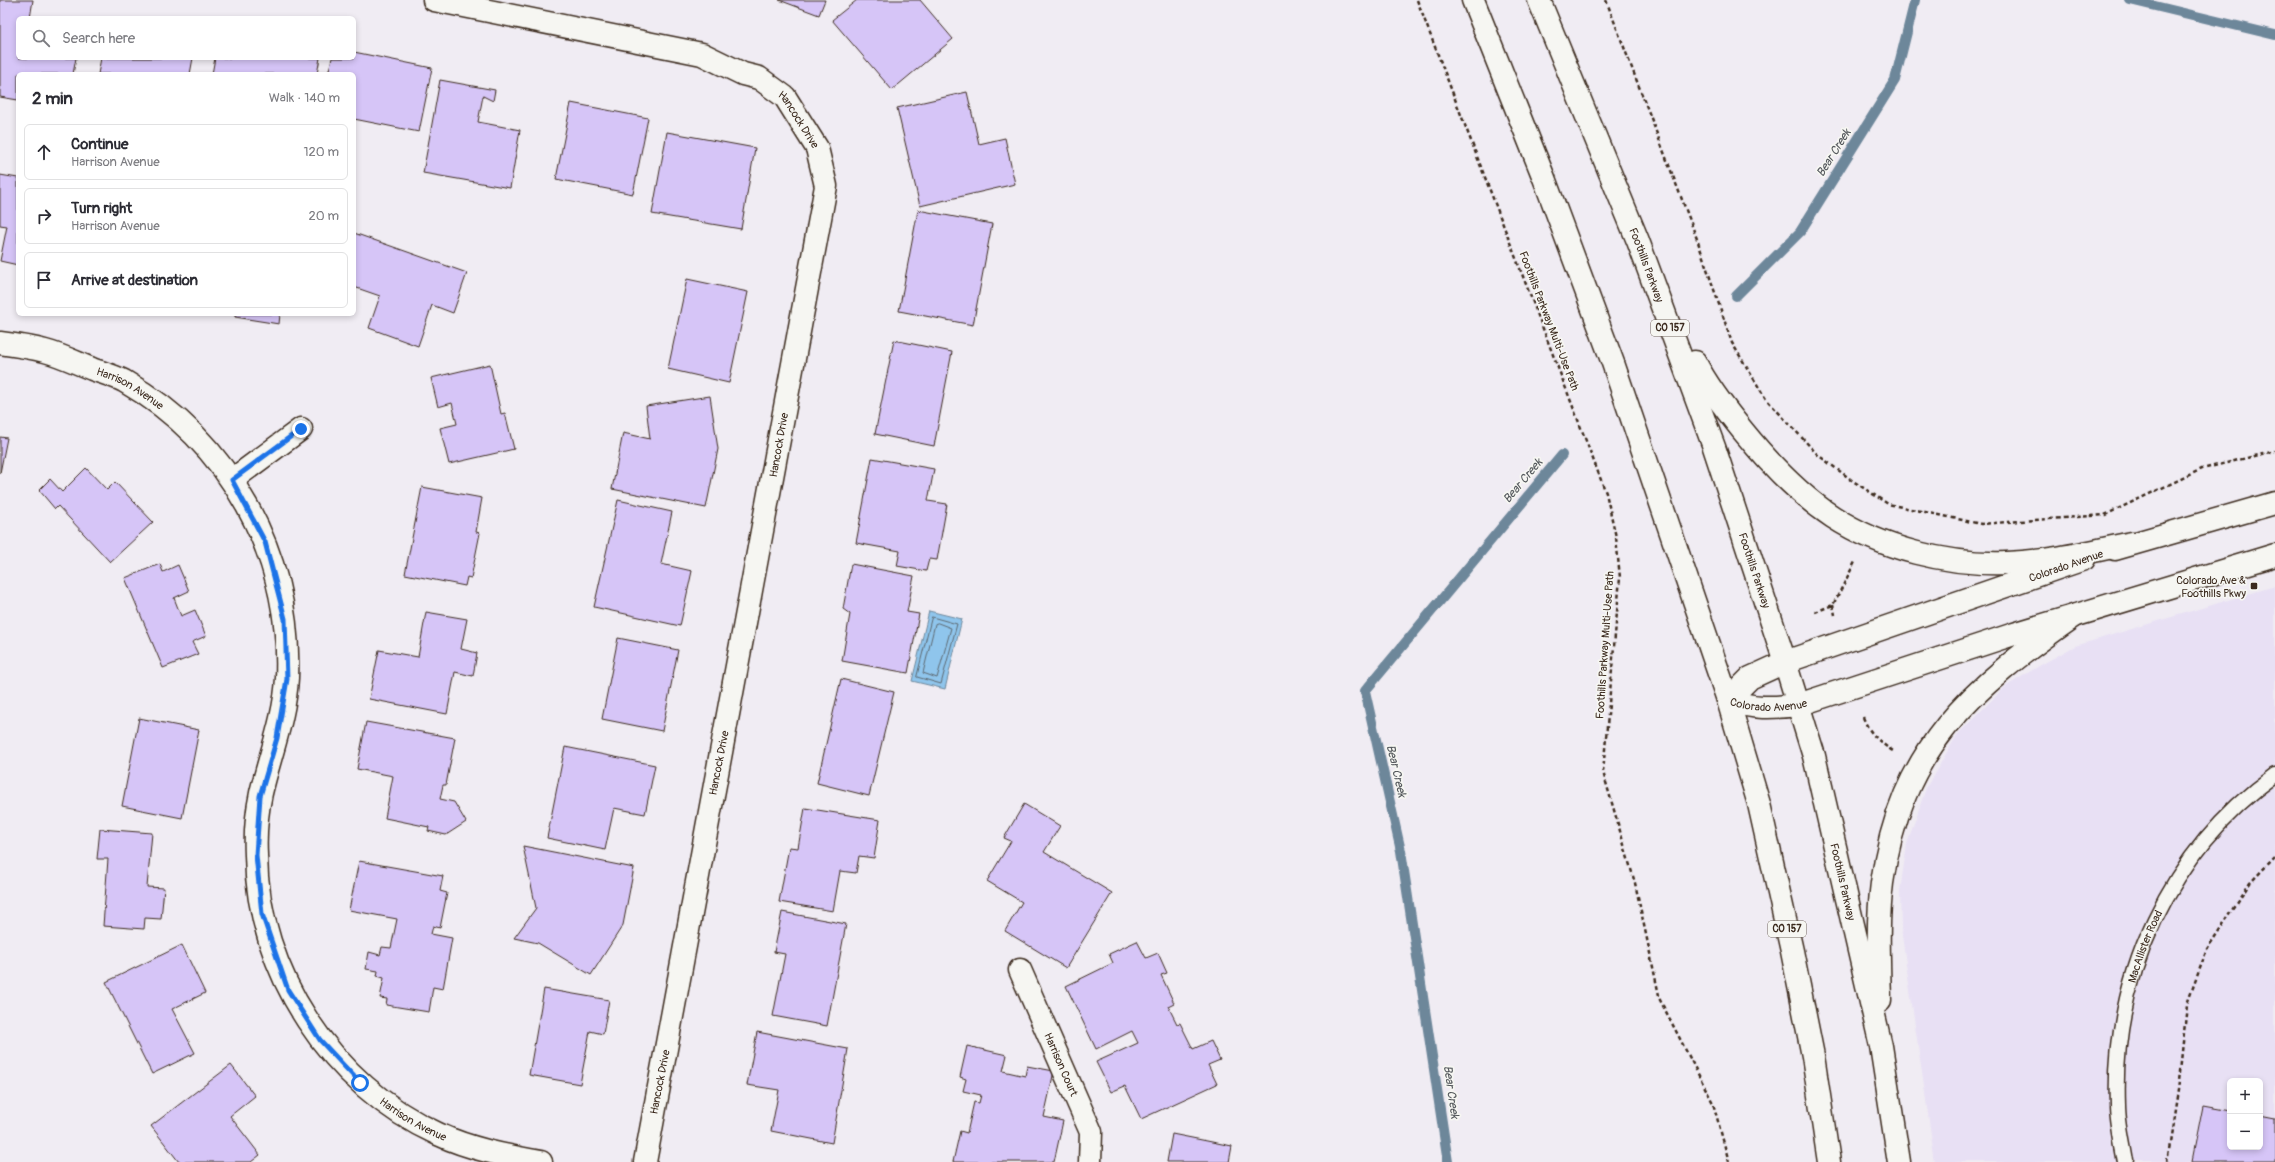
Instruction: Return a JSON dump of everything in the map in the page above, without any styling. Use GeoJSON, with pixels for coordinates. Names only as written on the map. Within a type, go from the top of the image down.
{"type":"FeatureCollection","features":[{"type":"Feature","properties":{"kind":"main road","name":"Hancock Drive"},"geometry":{"type":"LineString","coordinates":[[434,0],[702,54],[743,74],[759,78],[785,97],[817,148],[826,186],[645,1162]]}},
{"type":"Feature","properties":{"kind":"main road","name":"CO 157"},"geometry":{"type":"LineString","coordinates":[[1473,0],[1544,178],[1613,363],[1728,700],[1759,804],[1792,951],[1813,1056],[1829,1162]]}},
{"type":"Feature","properties":{"kind":"main road","name":"Foothills Parkway"},"geometry":{"type":"LineString","coordinates":[[1539,0],[1638,241],[1714,447],[1785,662],[1814,756],[1880,1046],[1899,1162]]}},
{"type":"Feature","properties":{"kind":"main road"},"geometry":{"type":"LineString","coordinates":[[1638,241],[1682,338],[1706,384],[1766,459],[1799,491],[1833,517],[1869,536],[1906,549],[1938,557],[1974,562],[2007,563],[2042,560],[2132,543]]}},
{"type":"Feature","properties":{"kind":"main road","name":"Harrison Avenue"},"geometry":{"type":"LineString","coordinates":[[0,343],[47,351],[122,380],[172,413],[214,456],[232,480],[265,542],[285,619],[287,679],[277,738],[260,796],[256,855],[262,914],[288,990],[320,1040],[360,1083],[408,1119],[439,1135],[496,1154],[541,1162]]}},
{"type":"Feature","properties":{"kind":"main road"},"geometry":{"type":"LineString","coordinates":[[232,480],[301,429]]}},
{"type":"Feature","properties":{"kind":"main road","name":"Colorado Avenue"},"geometry":{"type":"LineString","coordinates":[[2275,503],[2132,543],[1785,662],[1750,678],[1728,700],[1747,706],[1770,708],[1798,705],[2076,615],[2275,555]]}},
{"type":"Feature","properties":{"kind":"main road"},"geometry":{"type":"LineString","coordinates":[[1880,1046],[1879,927],[1882,883],[1890,839],[1901,803],[1918,768],[1940,733],[1962,706],[1994,676],[2076,615]]}},
{"type":"Feature","properties":{"kind":"main road","name":"Harrison Court"},"geometry":{"type":"LineString","coordinates":[[1020,970],[1091,1132],[1090,1162]]}},
{"type":"Feature","properties":{"kind":"lane","name":"MacAllister Road"},"geometry":{"type":"LineString","coordinates":[[2125,1162],[2117,1106],[2118,1039],[2139,954],[2167,893],[2205,839],[2251,792],[2275,775]]}},
{"type":"Feature","properties":{"kind":"path","name":"Foothills Parkway Multi-Use Path"},"geometry":{"type":"LineString","coordinates":[[1417,0],[1606,493],[1616,537],[1620,578],[1603,772],[1635,883],[1660,1000],[1713,1103],[1729,1162]]}},
{"type":"Feature","properties":{"kind":"path"},"geometry":{"type":"LineString","coordinates":[[1606,0],[1697,239],[1732,343],[1766,399],[1818,455],[1888,504],[1981,524],[2105,515],[2202,469],[2275,451]]}},
{"type":"Feature","properties":{"kind":"path"},"geometry":{"type":"LineString","coordinates":[[1815,612],[1833,605],[1857,557]]}},
{"type":"Feature","properties":{"kind":"path"},"geometry":{"type":"LineString","coordinates":[[1863,717],[1867,729],[1881,743],[1898,754]]}},
{"type":"Feature","properties":{"kind":"path"},"geometry":{"type":"LineString","coordinates":[[2167,1162],[2178,1090],[2187,1004],[2207,949],[2250,883],[2275,857]]}},
{"type":"Feature","properties":{"kind":"shaded area"},"geometry":{"type":"Polygon","coordinates":[[[2275,586],[2275,1162],[1935,1162],[1901,929],[1900,890],[1907,844],[1926,788],[1957,735],[2005,687],[2075,646],[2275,586]]]}},
{"type":"Feature","properties":{"kind":"water"},"geometry":{"type":"Polygon","coordinates":[[[929,611],[962,619],[945,689],[912,681],[929,611]]]}},
{"type":"Feature","properties":{"kind":"building"},"geometry":{"type":"Polygon","coordinates":[[[0,0],[33,0],[30,16],[16,16],[16,60],[76,60],[73,72],[16,72],[16,100],[0,97],[0,0]]]}},
{"type":"Feature","properties":{"kind":"building"},"geometry":{"type":"Polygon","coordinates":[[[779,0],[825,0],[819,15],[779,0]]]}},
{"type":"Feature","properties":{"kind":"building"},"geometry":{"type":"Polygon","coordinates":[[[857,0],[920,0],[953,39],[892,90],[832,20],[857,0]]]}},
{"type":"Feature","properties":{"kind":"building"},"geometry":{"type":"Polygon","coordinates":[[[356,52],[432,68],[419,132],[356,119],[356,72],[328,72],[332,60],[356,60],[356,52]]]}},
{"type":"Feature","properties":{"kind":"building"},"geometry":{"type":"Polygon","coordinates":[[[101,60],[193,60],[190,72],[98,72],[101,60]]]}},
{"type":"Feature","properties":{"kind":"building"},"geometry":{"type":"Polygon","coordinates":[[[215,60],[320,60],[317,72],[212,72],[215,60]]]}},
{"type":"Feature","properties":{"kind":"building"},"geometry":{"type":"Polygon","coordinates":[[[440,80],[495,90],[493,101],[483,96],[478,122],[520,130],[510,188],[423,173],[440,80]]]}},
{"type":"Feature","properties":{"kind":"building"},"geometry":{"type":"Polygon","coordinates":[[[967,92],[979,144],[1005,138],[1015,184],[920,206],[897,108],[967,92]]]}},
{"type":"Feature","properties":{"kind":"building"},"geometry":{"type":"Polygon","coordinates":[[[571,103],[648,118],[633,194],[556,179],[571,103]]]}},
{"type":"Feature","properties":{"kind":"building"},"geometry":{"type":"Polygon","coordinates":[[[667,132],[755,148],[741,229],[652,214],[667,132]]]}},
{"type":"Feature","properties":{"kind":"building"},"geometry":{"type":"Polygon","coordinates":[[[0,175],[16,178],[16,265],[0,261],[7,226],[0,225],[0,175]]]}},
{"type":"Feature","properties":{"kind":"building"},"geometry":{"type":"Polygon","coordinates":[[[918,210],[992,224],[973,325],[899,311],[918,210]]]}},
{"type":"Feature","properties":{"kind":"building"},"geometry":{"type":"Polygon","coordinates":[[[356,234],[467,273],[453,313],[432,305],[418,346],[369,328],[380,296],[356,288],[356,234]]]}},
{"type":"Feature","properties":{"kind":"building"},"geometry":{"type":"Polygon","coordinates":[[[687,279],[748,292],[729,383],[668,369],[687,279]]]}},
{"type":"Feature","properties":{"kind":"building"},"geometry":{"type":"Polygon","coordinates":[[[235,316],[280,316],[279,324],[235,316]]]}},
{"type":"Feature","properties":{"kind":"building"},"geometry":{"type":"Polygon","coordinates":[[[894,340],[952,352],[934,446],[875,434],[894,340]]]}},
{"type":"Feature","properties":{"kind":"building"},"geometry":{"type":"Polygon","coordinates":[[[490,364],[501,414],[505,413],[514,449],[449,464],[440,428],[457,424],[452,403],[438,407],[431,378],[490,364]]]}},
{"type":"Feature","properties":{"kind":"building"},"geometry":{"type":"Polygon","coordinates":[[[710,396],[718,449],[706,508],[612,489],[623,433],[650,439],[646,406],[710,396]]]}},
{"type":"Feature","properties":{"kind":"building"},"geometry":{"type":"Polygon","coordinates":[[[0,437],[7,438],[0,473],[0,437]]]}},
{"type":"Feature","properties":{"kind":"building"},"geometry":{"type":"Polygon","coordinates":[[[872,458],[934,469],[928,501],[947,504],[937,560],[929,559],[926,571],[897,566],[900,551],[856,543],[872,458]]]}},
{"type":"Feature","properties":{"kind":"building"},"geometry":{"type":"Polygon","coordinates":[[[86,468],[107,490],[115,482],[153,522],[110,562],[58,506],[55,509],[39,490],[50,479],[62,492],[86,468]]]}},
{"type":"Feature","properties":{"kind":"building"},"geometry":{"type":"Polygon","coordinates":[[[422,487],[482,498],[476,532],[480,533],[471,578],[467,577],[465,586],[405,574],[422,487]]]}},
{"type":"Feature","properties":{"kind":"building"},"geometry":{"type":"Polygon","coordinates":[[[618,500],[672,512],[661,564],[692,571],[680,626],[594,607],[618,500]]]}},
{"type":"Feature","properties":{"kind":"building"},"geometry":{"type":"Polygon","coordinates":[[[160,564],[163,572],[178,565],[189,591],[174,598],[181,616],[195,610],[206,636],[192,642],[198,654],[163,668],[125,578],[160,564]]]}},
{"type":"Feature","properties":{"kind":"building"},"geometry":{"type":"Polygon","coordinates":[[[851,564],[914,576],[907,612],[919,614],[908,673],[842,661],[850,614],[843,609],[851,564]]]}},
{"type":"Feature","properties":{"kind":"building"},"geometry":{"type":"Polygon","coordinates":[[[426,612],[467,619],[461,649],[477,653],[473,676],[455,672],[447,714],[369,699],[379,650],[418,657],[426,612]]]}},
{"type":"Feature","properties":{"kind":"building"},"geometry":{"type":"Polygon","coordinates":[[[618,638],[678,650],[662,731],[602,719],[618,638]]]}},
{"type":"Feature","properties":{"kind":"building"},"geometry":{"type":"Polygon","coordinates":[[[841,679],[894,692],[869,796],[817,783],[841,679]]]}},
{"type":"Feature","properties":{"kind":"building"},"geometry":{"type":"Polygon","coordinates":[[[139,718],[199,730],[182,818],[122,806],[139,718]]]}},
{"type":"Feature","properties":{"kind":"building"},"geometry":{"type":"Polygon","coordinates":[[[366,722],[455,738],[446,785],[443,785],[440,799],[454,802],[466,822],[446,835],[428,831],[429,827],[385,818],[393,776],[357,769],[366,722]]]}},
{"type":"Feature","properties":{"kind":"building"},"geometry":{"type":"Polygon","coordinates":[[[565,747],[655,765],[645,814],[614,808],[605,850],[547,838],[565,747]]]}},
{"type":"Feature","properties":{"kind":"building"},"geometry":{"type":"Polygon","coordinates":[[[1024,804],[1060,826],[1044,852],[1112,893],[1066,968],[1005,931],[1022,902],[987,881],[1011,841],[1004,838],[1024,804]]]}},
{"type":"Feature","properties":{"kind":"building"},"geometry":{"type":"Polygon","coordinates":[[[805,808],[880,820],[874,858],[859,856],[856,873],[840,871],[833,911],[779,902],[789,847],[798,848],[805,808]]]}},
{"type":"Feature","properties":{"kind":"building"},"geometry":{"type":"Polygon","coordinates":[[[100,829],[152,833],[147,887],[164,888],[161,919],[145,918],[144,929],[103,926],[108,859],[97,859],[100,829]]]}},
{"type":"Feature","properties":{"kind":"building"},"geometry":{"type":"Polygon","coordinates":[[[523,846],[634,868],[623,925],[591,975],[538,943],[514,938],[536,908],[523,846]]]}},
{"type":"Feature","properties":{"kind":"building"},"geometry":{"type":"Polygon","coordinates":[[[359,861],[443,876],[440,891],[447,893],[440,928],[433,926],[431,934],[452,938],[443,989],[433,987],[429,1012],[386,1005],[387,999],[380,998],[384,978],[377,976],[378,971],[366,969],[369,952],[380,955],[382,947],[391,948],[397,919],[349,910],[359,861]]]}},
{"type":"Feature","properties":{"kind":"building"},"geometry":{"type":"Polygon","coordinates":[[[782,912],[846,924],[827,1026],[773,1016],[785,954],[774,952],[782,912]]]}},
{"type":"Feature","properties":{"kind":"building"},"geometry":{"type":"Polygon","coordinates":[[[1137,941],[1146,958],[1158,953],[1167,973],[1161,975],[1174,1003],[1168,1006],[1177,1024],[1180,1023],[1193,1049],[1211,1041],[1220,1060],[1208,1065],[1217,1084],[1141,1119],[1125,1086],[1111,1092],[1096,1062],[1138,1043],[1132,1031],[1096,1049],[1066,986],[1113,963],[1109,954],[1137,941]]]}},
{"type":"Feature","properties":{"kind":"building"},"geometry":{"type":"Polygon","coordinates":[[[182,945],[205,993],[172,1009],[195,1053],[152,1074],[106,982],[182,945]]]}},
{"type":"Feature","properties":{"kind":"building"},"geometry":{"type":"Polygon","coordinates":[[[544,989],[609,1000],[603,1034],[590,1031],[580,1084],[529,1075],[544,989]]]}},
{"type":"Feature","properties":{"kind":"building"},"geometry":{"type":"Polygon","coordinates":[[[757,1032],[848,1049],[832,1143],[771,1131],[779,1090],[747,1085],[757,1032]]]}},
{"type":"Feature","properties":{"kind":"building"},"geometry":{"type":"Polygon","coordinates":[[[967,1046],[1007,1055],[1003,1071],[1025,1076],[1027,1066],[1054,1071],[1044,1117],[1063,1121],[1054,1162],[953,1162],[960,1131],[967,1133],[974,1102],[979,1103],[981,1095],[963,1091],[966,1079],[960,1077],[967,1046]]]}},
{"type":"Feature","properties":{"kind":"building"},"geometry":{"type":"Polygon","coordinates":[[[231,1065],[255,1096],[230,1116],[260,1155],[251,1162],[179,1162],[151,1126],[231,1065]]]}},
{"type":"Feature","properties":{"kind":"building"},"geometry":{"type":"Polygon","coordinates":[[[2203,1106],[2227,1110],[2227,1150],[2263,1150],[2263,1118],[2275,1120],[2275,1162],[2192,1162],[2203,1106]]]}},
{"type":"Feature","properties":{"kind":"building"},"geometry":{"type":"Polygon","coordinates":[[[1172,1134],[1232,1146],[1229,1162],[1167,1162],[1172,1134]]]}},
{"type":"Feature","properties":{"kind":"waterway","name":"Bear Creek"},"geometry":{"type":"LineString","coordinates":[[1736,296],[1800,232],[1895,80],[1915,0]]}},
{"type":"Feature","properties":{"kind":"waterway"},"geometry":{"type":"LineString","coordinates":[[2130,0],[2275,35]]}},
{"type":"Feature","properties":{"kind":"waterway","name":"Bear Creek"},"geometry":{"type":"LineString","coordinates":[[1448,1162],[1401,851],[1365,691],[1562,455]]}},
{"type":"Feature","properties":{"kind":"place","name":"Colorado Ave & Foothills Pkwy"},"geometry":{"type":"Point","coordinates":[2254,586]}},
{"type":"Feature","properties":{"kind":"route"},"geometry":{"type":"LineString","coordinates":[[301,429],[232,480],[265,542],[285,619],[287,679],[277,738],[260,796],[256,855],[262,914],[288,990],[320,1040],[360,1083]]}}]}
